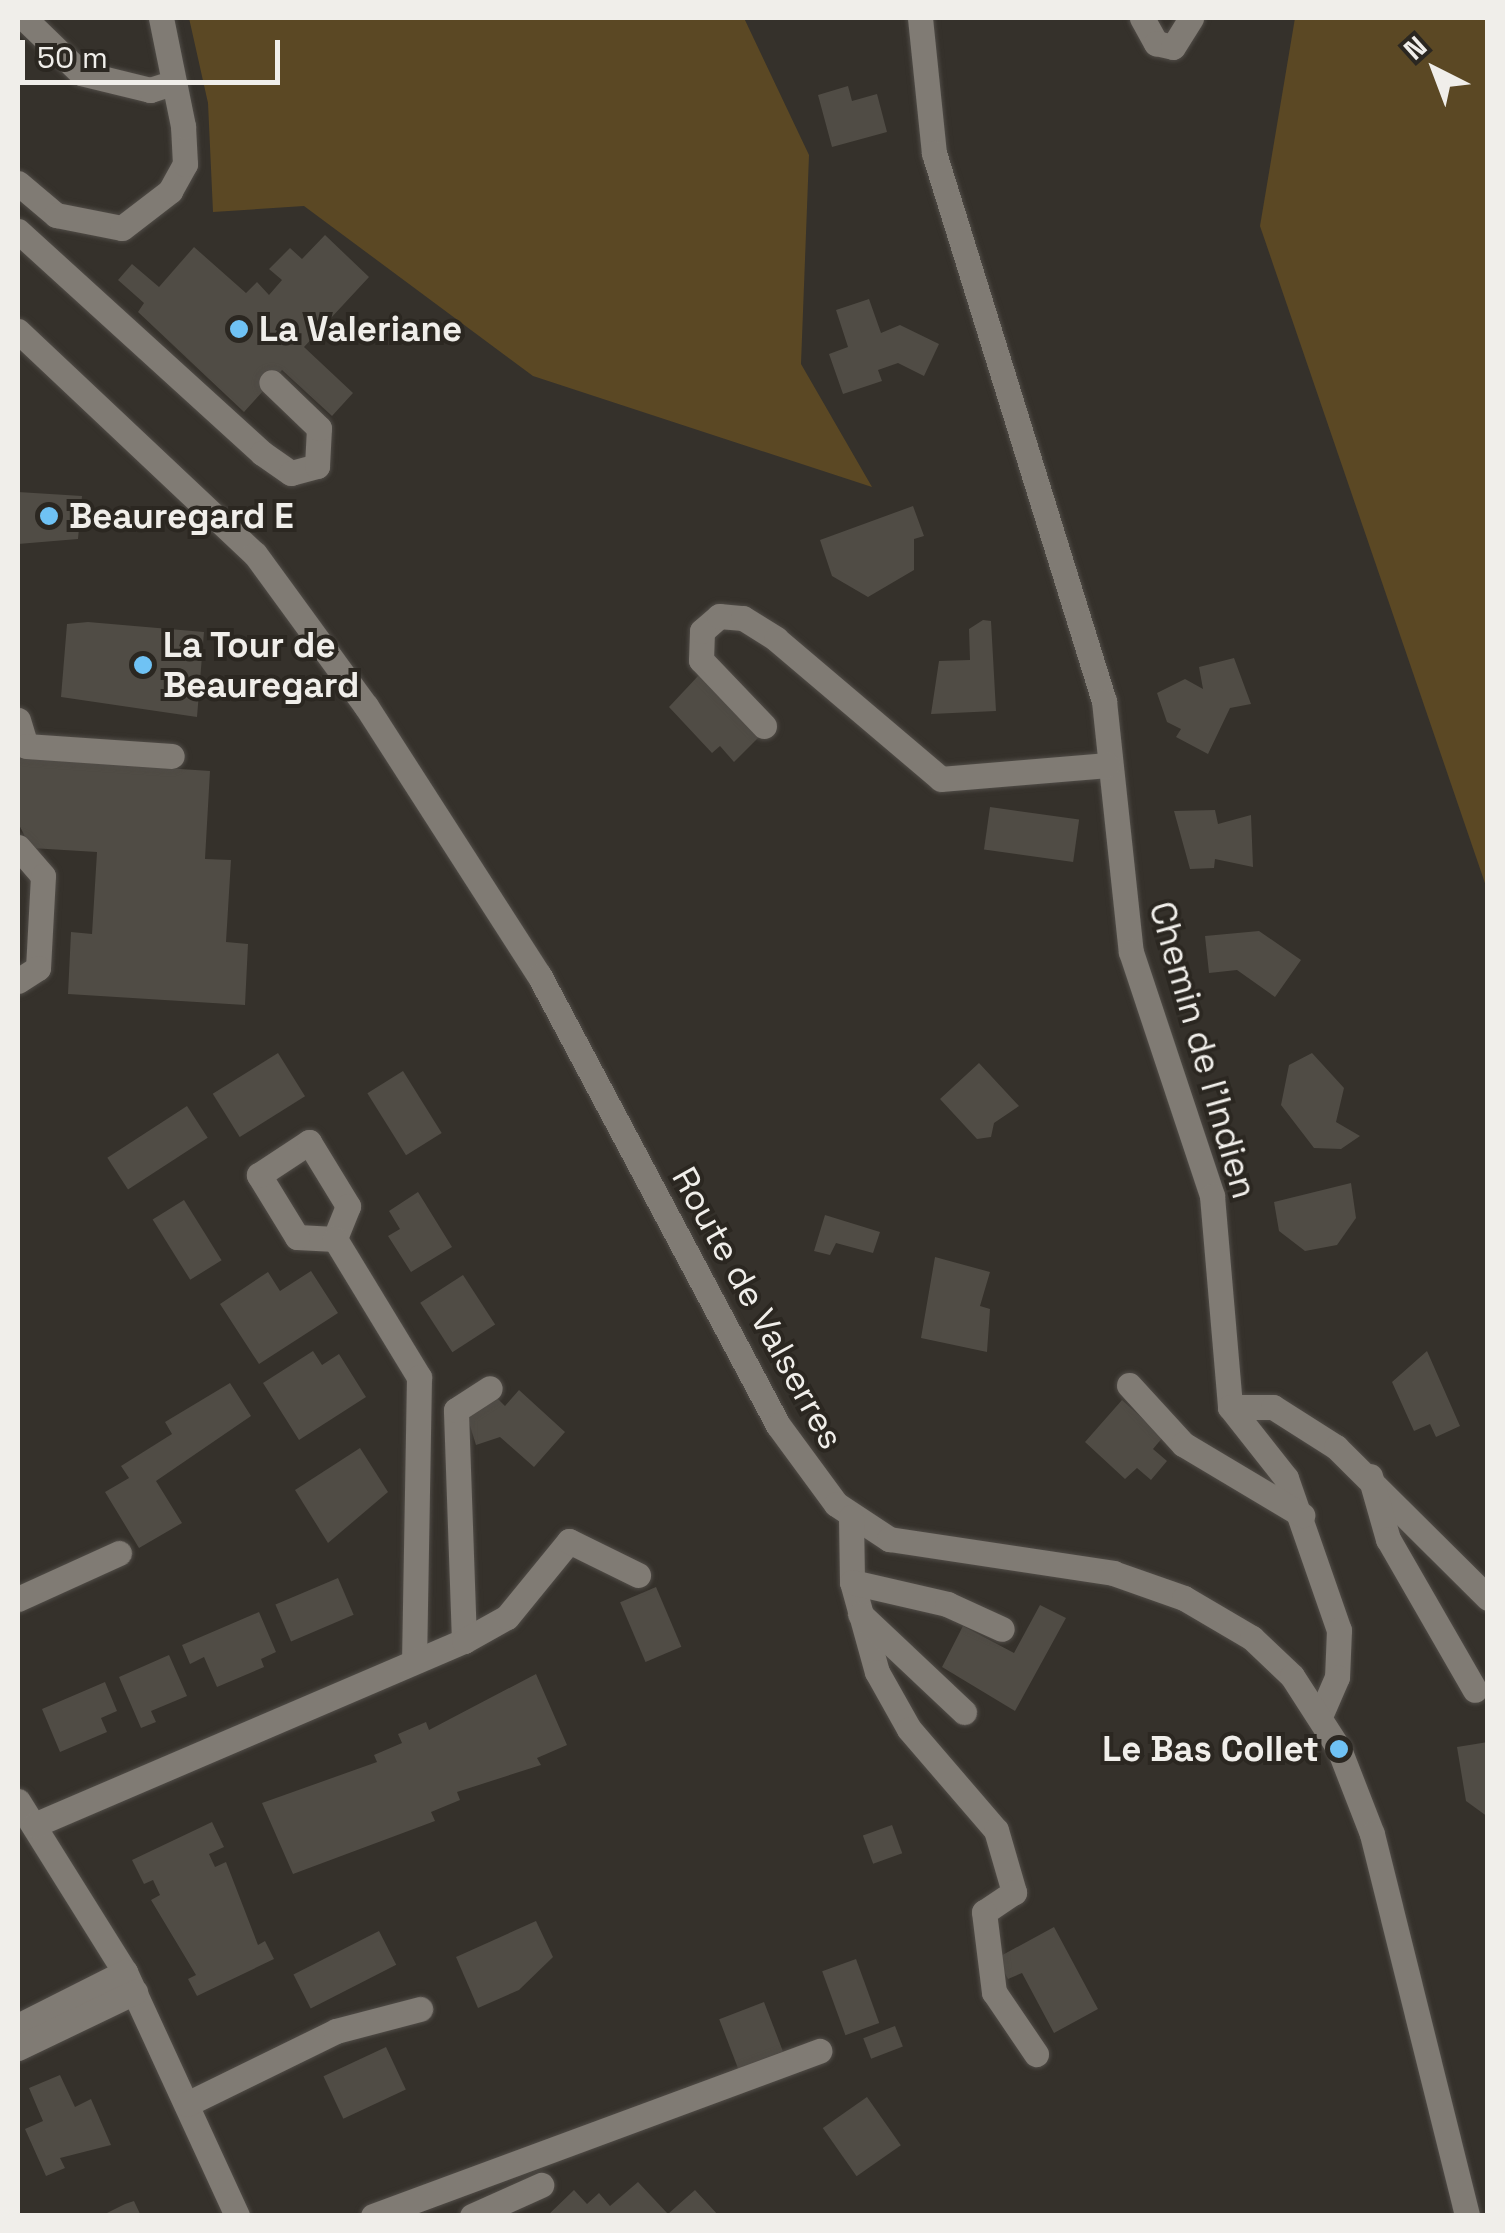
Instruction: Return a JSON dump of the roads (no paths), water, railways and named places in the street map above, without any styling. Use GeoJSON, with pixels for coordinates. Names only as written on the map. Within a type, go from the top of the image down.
{"type":"FeatureCollection","features":[{"type":"Feature","properties":{"kind":"street"},"geometry":{"type":"LineString","coordinates":[[24,18],[81,72],[150,90],[174,82]]}},
{"type":"Feature","properties":{"kind":"street"},"geometry":{"type":"LineString","coordinates":[[18,183],[86,226],[122,228],[146,214],[185,164],[161,18]]}},
{"type":"Feature","properties":{"kind":"street","name":"Chemin de l'Indien"},"geometry":{"type":"LineString","coordinates":[[920,18],[934,153],[1029,444],[1104,702],[1107,765],[1130,952],[1212,1196],[1230,1407],[1302,1515],[1339,1630],[1337,1676],[1320,1714]]}},
{"type":"Feature","properties":{"kind":"street"},"geometry":{"type":"LineString","coordinates":[[1142,18],[1156,43],[1174,47],[1191,18]]}},
{"type":"Feature","properties":{"kind":"street"},"geometry":{"type":"LineString","coordinates":[[18,231],[262,453],[290,473],[317,466],[319,428],[272,382]]}},
{"type":"Feature","properties":{"kind":"street","name":"Route de Valserres"},"geometry":{"type":"LineString","coordinates":[[18,330],[192,490],[283,588],[501,914],[778,1424],[851,1517],[926,1549],[1113,1573],[1184,1598],[1252,1638],[1320,1714],[1372,1834],[1466,2216]]}},
{"type":"Feature","properties":{"kind":"street"},"geometry":{"type":"LineString","coordinates":[[764,726],[700,660],[702,631],[718,616],[743,618],[776,640],[941,780],[1107,765]]}},
{"type":"Feature","properties":{"kind":"street"},"geometry":{"type":"LineString","coordinates":[[18,720],[26,746],[172,756]]}},
{"type":"Feature","properties":{"kind":"street"},"geometry":{"type":"LineString","coordinates":[[18,847],[43,876],[38,968],[18,981]]}},
{"type":"Feature","properties":{"kind":"street"},"geometry":{"type":"LineString","coordinates":[[335,1240],[419,1377],[414,1658]]}},
{"type":"Feature","properties":{"kind":"street"},"geometry":{"type":"LineString","coordinates":[[1129,1385],[1182,1444],[1302,1515]]}},
{"type":"Feature","properties":{"kind":"street"},"geometry":{"type":"LineString","coordinates":[[464,1641],[456,1410],[490,1388]]}},
{"type":"Feature","properties":{"kind":"street"},"geometry":{"type":"LineString","coordinates":[[1230,1407],[1273,1406],[1370,1476],[1488,1598]]}},
{"type":"Feature","properties":{"kind":"street"},"geometry":{"type":"LineString","coordinates":[[1370,1476],[1388,1539],[1474,1690]]}},
{"type":"Feature","properties":{"kind":"street"},"geometry":{"type":"LineString","coordinates":[[851,1517],[852,1582],[860,1614],[909,1729],[996,1830],[1014,1892],[984,1912],[994,1992],[1036,2054]]}},
{"type":"Feature","properties":{"kind":"street"},"geometry":{"type":"LineString","coordinates":[[237,2216],[130,1982],[23,1812],[464,1641],[508,1618],[570,1542],[638,1575]]}},
{"type":"Feature","properties":{"kind":"street"},"geometry":{"type":"LineString","coordinates":[[18,1600],[118,1553]]}},
{"type":"Feature","properties":{"kind":"street"},"geometry":{"type":"LineString","coordinates":[[852,1582],[1002,1629]]}},
{"type":"Feature","properties":{"kind":"street"},"geometry":{"type":"LineString","coordinates":[[860,1614],[964,1712]]}},
{"type":"Feature","properties":{"kind":"street"},"geometry":{"type":"LineString","coordinates":[[18,2026],[130,1982]]}},
{"type":"Feature","properties":{"kind":"street"},"geometry":{"type":"LineString","coordinates":[[18,2048],[130,1982]]}},
{"type":"Feature","properties":{"kind":"street"},"geometry":{"type":"LineString","coordinates":[[188,2104],[336,2031],[420,2009]]}},
{"type":"Feature","properties":{"kind":"street"},"geometry":{"type":"LineString","coordinates":[[373,2216],[818,2051]]}},
{"type":"Feature","properties":{"kind":"street"},"geometry":{"type":"LineString","coordinates":[[472,2216],[541,2185]]}},
{"type":"Feature","properties":{"kind":"place","name":"La Valeriane"},"geometry":{"type":"Point","coordinates":[239,329]}},
{"type":"Feature","properties":{"kind":"place","name":"Beauregard E"},"geometry":{"type":"Point","coordinates":[49,516]}},
{"type":"Feature","properties":{"kind":"place","name":"La Tour de Beauregard"},"geometry":{"type":"Point","coordinates":[143,665]}},
{"type":"Feature","properties":{"kind":"place","name":"Le Bas Collet"},"geometry":{"type":"Point","coordinates":[1339,1749]}}]}
